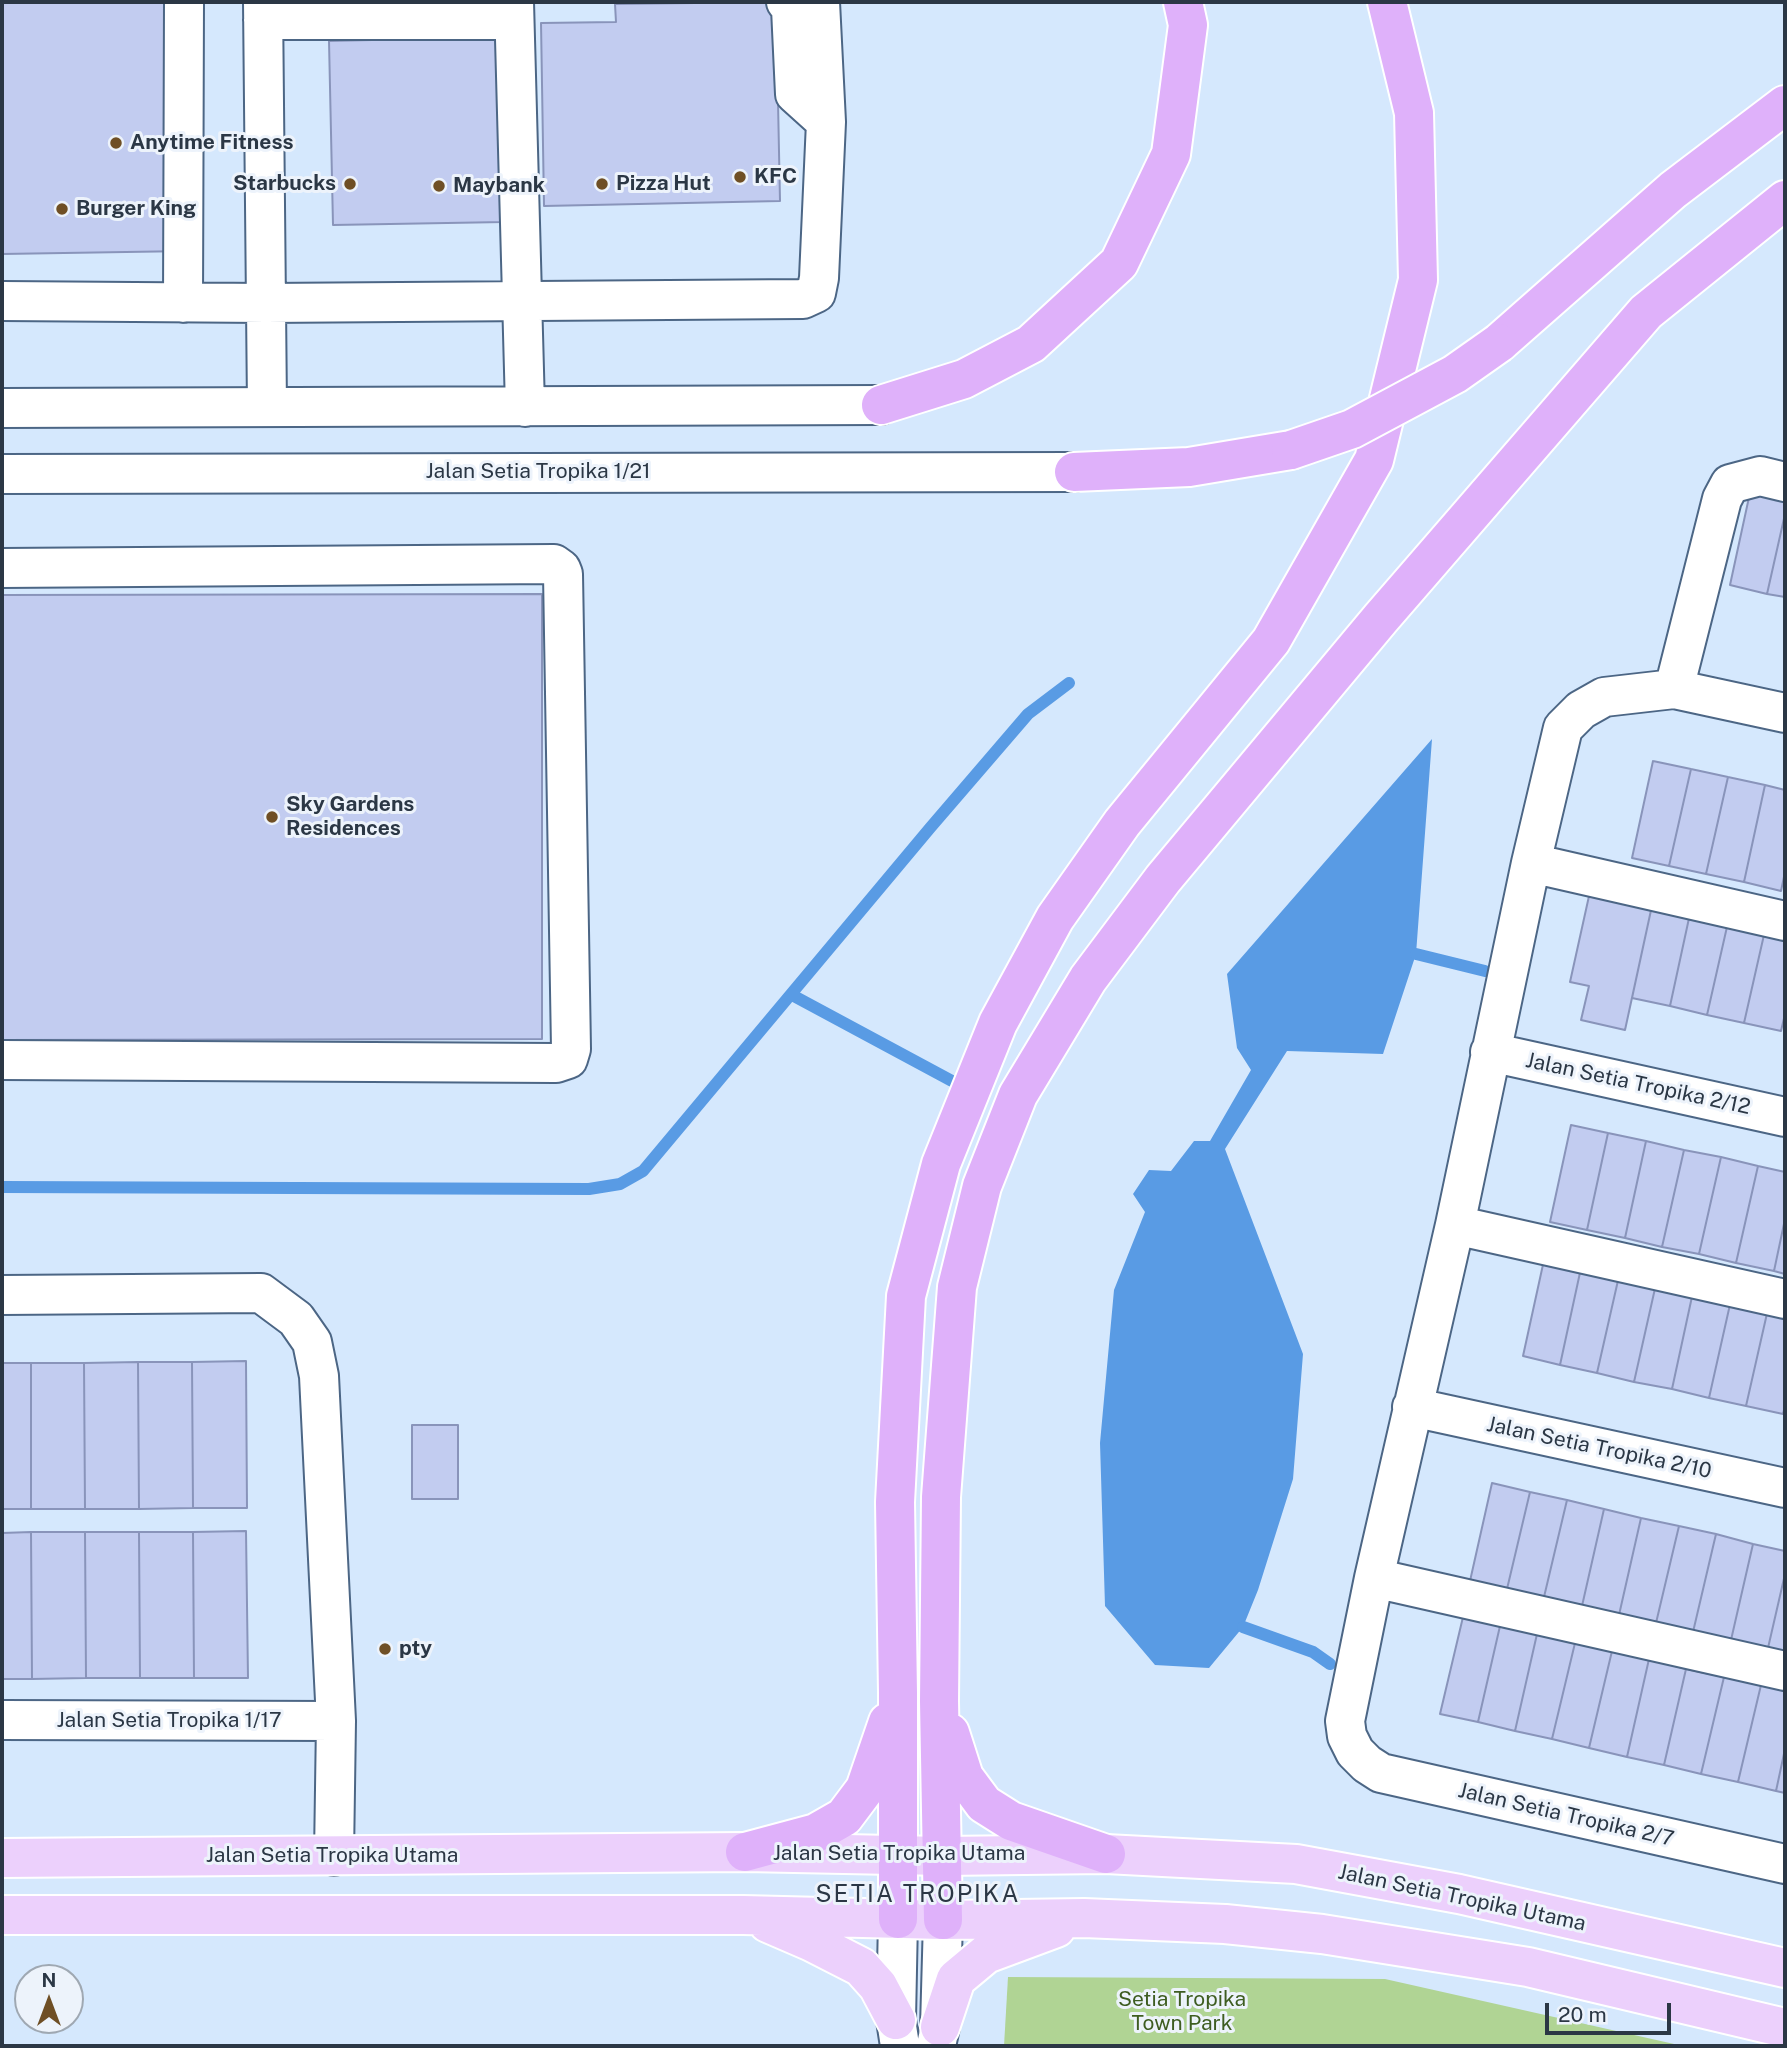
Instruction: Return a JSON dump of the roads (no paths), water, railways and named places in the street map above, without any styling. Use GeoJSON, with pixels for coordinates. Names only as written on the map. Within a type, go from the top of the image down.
{"type":"FeatureCollection","features":[{"type":"Feature","properties":{"kind":"highway"},"geometry":{"type":"LineString","coordinates":[[881,405],[964,379],[1031,344],[1119,263],[1171,155],[1188,25],[1183,2]]}},
{"type":"Feature","properties":{"kind":"highway"},"geometry":{"type":"LineString","coordinates":[[898,1919],[895,1502],[906,1296],[941,1164],[998,1023],[1055,919],[1122,823],[1271,640],[1374,460],[1418,280],[1415,113],[1387,2]]}},
{"type":"Feature","properties":{"kind":"highway"},"geometry":{"type":"LineString","coordinates":[[1074,472],[1189,467],[1292,450],[1352,429],[1455,374],[1499,343],[1673,190],[1785,105]]}},
{"type":"Feature","properties":{"kind":"highway"},"geometry":{"type":"LineString","coordinates":[[943,1920],[939,1701],[941,1497],[957,1287],[982,1186],[1018,1095],[1088,979],[1163,879],[1391,608],[1646,312],[1785,200]]}},
{"type":"Feature","properties":{"kind":"highway"},"geometry":{"type":"LineString","coordinates":[[745,1852],[816,1833],[844,1816],[865,1789],[898,1693]]}},
{"type":"Feature","properties":{"kind":"highway"},"geometry":{"type":"LineString","coordinates":[[939,1701],[964,1777],[984,1804],[1011,1821],[1106,1854]]}},
{"type":"Feature","properties":{"kind":"main road","name":"Jalan Setia Tropika Utama"},"geometry":{"type":"LineString","coordinates":[[2,1857],[745,1852],[943,1856],[1106,1854],[1296,1864],[1460,1894],[1785,1968]]}},
{"type":"Feature","properties":{"kind":"main road"},"geometry":{"type":"LineString","coordinates":[[2,1915],[743,1915],[943,1920],[1084,1918],[1225,1924],[1335,1936],[1528,1967],[1785,2028]]}},
{"type":"Feature","properties":{"kind":"main road"},"geometry":{"type":"LineString","coordinates":[[743,1915],[778,1926],[861,1967],[877,1986],[898,2033]]}},
{"type":"Feature","properties":{"kind":"main road"},"geometry":{"type":"LineString","coordinates":[[938,2037],[956,1979],[986,1954],[1084,1918]]}},
{"type":"Feature","properties":{"kind":"street"},"geometry":{"type":"LineString","coordinates":[[183,303],[184,2]]}},
{"type":"Feature","properties":{"kind":"street"},"geometry":{"type":"LineString","coordinates":[[786,2],[791,8],[794,94],[826,122]]}},
{"type":"Feature","properties":{"kind":"street"},"geometry":{"type":"LineString","coordinates":[[2,301],[266,303],[803,299],[816,293],[819,278],[826,122],[820,2]]}},
{"type":"Feature","properties":{"kind":"street"},"geometry":{"type":"LineString","coordinates":[[267,407],[263,11],[514,11],[525,407]]}},
{"type":"Feature","properties":{"kind":"street"},"geometry":{"type":"LineString","coordinates":[[2,408],[881,405]]}},
{"type":"Feature","properties":{"kind":"street","name":"Jalan Setia Tropika 1/21"},"geometry":{"type":"LineString","coordinates":[[2,474],[1074,472]]}},
{"type":"Feature","properties":{"kind":"street"},"geometry":{"type":"LineString","coordinates":[[1674,689],[1722,499],[1730,484],[1760,476],[1785,482]]}},
{"type":"Feature","properties":{"kind":"street"},"geometry":{"type":"LineString","coordinates":[[2,568],[554,564],[561,569],[571,1049],[568,1059],[556,1063],[2,1060]]}},
{"type":"Feature","properties":{"kind":"street"},"geometry":{"type":"LineString","coordinates":[[1785,713],[1674,689],[1604,697],[1581,710],[1563,728],[1531,863],[1455,1225],[1374,1578],[1785,1671]]}},
{"type":"Feature","properties":{"kind":"street"},"geometry":{"type":"LineString","coordinates":[[1531,863],[1785,921]]}},
{"type":"Feature","properties":{"kind":"street","name":"Jalan Setia Tropika 2/12"},"geometry":{"type":"LineString","coordinates":[[1490,1052],[1785,1117]]}},
{"type":"Feature","properties":{"kind":"street"},"geometry":{"type":"LineString","coordinates":[[1455,1225],[1785,1299]]}},
{"type":"Feature","properties":{"kind":"street"},"geometry":{"type":"LineString","coordinates":[[2,1295],[261,1293],[296,1319],[312,1342],[320,1376],[336,1721],[334,1856]]}},
{"type":"Feature","properties":{"kind":"street","name":"Jalan Setia Tropika 2/10"},"geometry":{"type":"LineString","coordinates":[[1412,1407],[1785,1488]]}},
{"type":"Feature","properties":{"kind":"street","name":"Jalan Setia Tropika 2/7"},"geometry":{"type":"LineString","coordinates":[[1374,1578],[1345,1721],[1347,1736],[1355,1752],[1367,1764],[1381,1773],[1785,1864]]}},
{"type":"Feature","properties":{"kind":"street","name":"Jalan Setia Tropika 1/17"},"geometry":{"type":"LineString","coordinates":[[2,1720],[336,1721]]}},
{"type":"Feature","properties":{"kind":"street"},"geometry":{"type":"LineString","coordinates":[[898,1919],[898,2033]]}},
{"type":"Feature","properties":{"kind":"street"},"geometry":{"type":"LineString","coordinates":[[938,2037],[943,1920]]}},
{"type":"Feature","properties":{"kind":"water"},"geometry":{"type":"Polygon","coordinates":[[[1432,739],[1416,954],[1383,1054],[1287,1051],[1225,1149],[1303,1354],[1293,1479],[1258,1590],[1243,1627],[1209,1668],[1155,1665],[1105,1606],[1100,1443],[1114,1290],[1145,1212],[1133,1194],[1149,1170],[1171,1171],[1194,1141],[1210,1141],[1251,1070],[1237,1048],[1227,974],[1432,739]]]}},
{"type":"Feature","properties":{"kind":"waterway"},"geometry":{"type":"LineString","coordinates":[[2,1187],[589,1189],[620,1184],[643,1171],[1028,714],[1069,683]]}},
{"type":"Feature","properties":{"kind":"waterway"},"geometry":{"type":"LineString","coordinates":[[1416,954],[1485,971]]}},
{"type":"Feature","properties":{"kind":"waterway"},"geometry":{"type":"LineString","coordinates":[[792,995],[952,1081]]}},
{"type":"Feature","properties":{"kind":"waterway"},"geometry":{"type":"LineString","coordinates":[[1243,1627],[1313,1652],[1330,1664]]}},
{"type":"Feature","properties":{"kind":"place","name":"Anytime Fitness"},"geometry":{"type":"Point","coordinates":[116,143]}},
{"type":"Feature","properties":{"kind":"place","name":"KFC"},"geometry":{"type":"Point","coordinates":[740,177]}},
{"type":"Feature","properties":{"kind":"place","name":"Starbucks"},"geometry":{"type":"Point","coordinates":[350,184]}},
{"type":"Feature","properties":{"kind":"place","name":"Pizza Hut"},"geometry":{"type":"Point","coordinates":[602,184]}},
{"type":"Feature","properties":{"kind":"place","name":"Maybank"},"geometry":{"type":"Point","coordinates":[439,186]}},
{"type":"Feature","properties":{"kind":"place","name":"Burger King"},"geometry":{"type":"Point","coordinates":[62,209]}},
{"type":"Feature","properties":{"kind":"place","name":"Sky Gardens Residences"},"geometry":{"type":"Point","coordinates":[272,817]}},
{"type":"Feature","properties":{"kind":"place","name":"pty"},"geometry":{"type":"Point","coordinates":[385,1649]}},
{"type":"Feature","properties":{"kind":"district","name":"SETIA TROPIKA"},"geometry":{"type":"Point","coordinates":[918,1895]}},
{"type":"Feature","properties":{"kind":"park label","name":"Setia Tropika Town Park"},"geometry":{"type":"Point","coordinates":[1182,2012]}}]}
